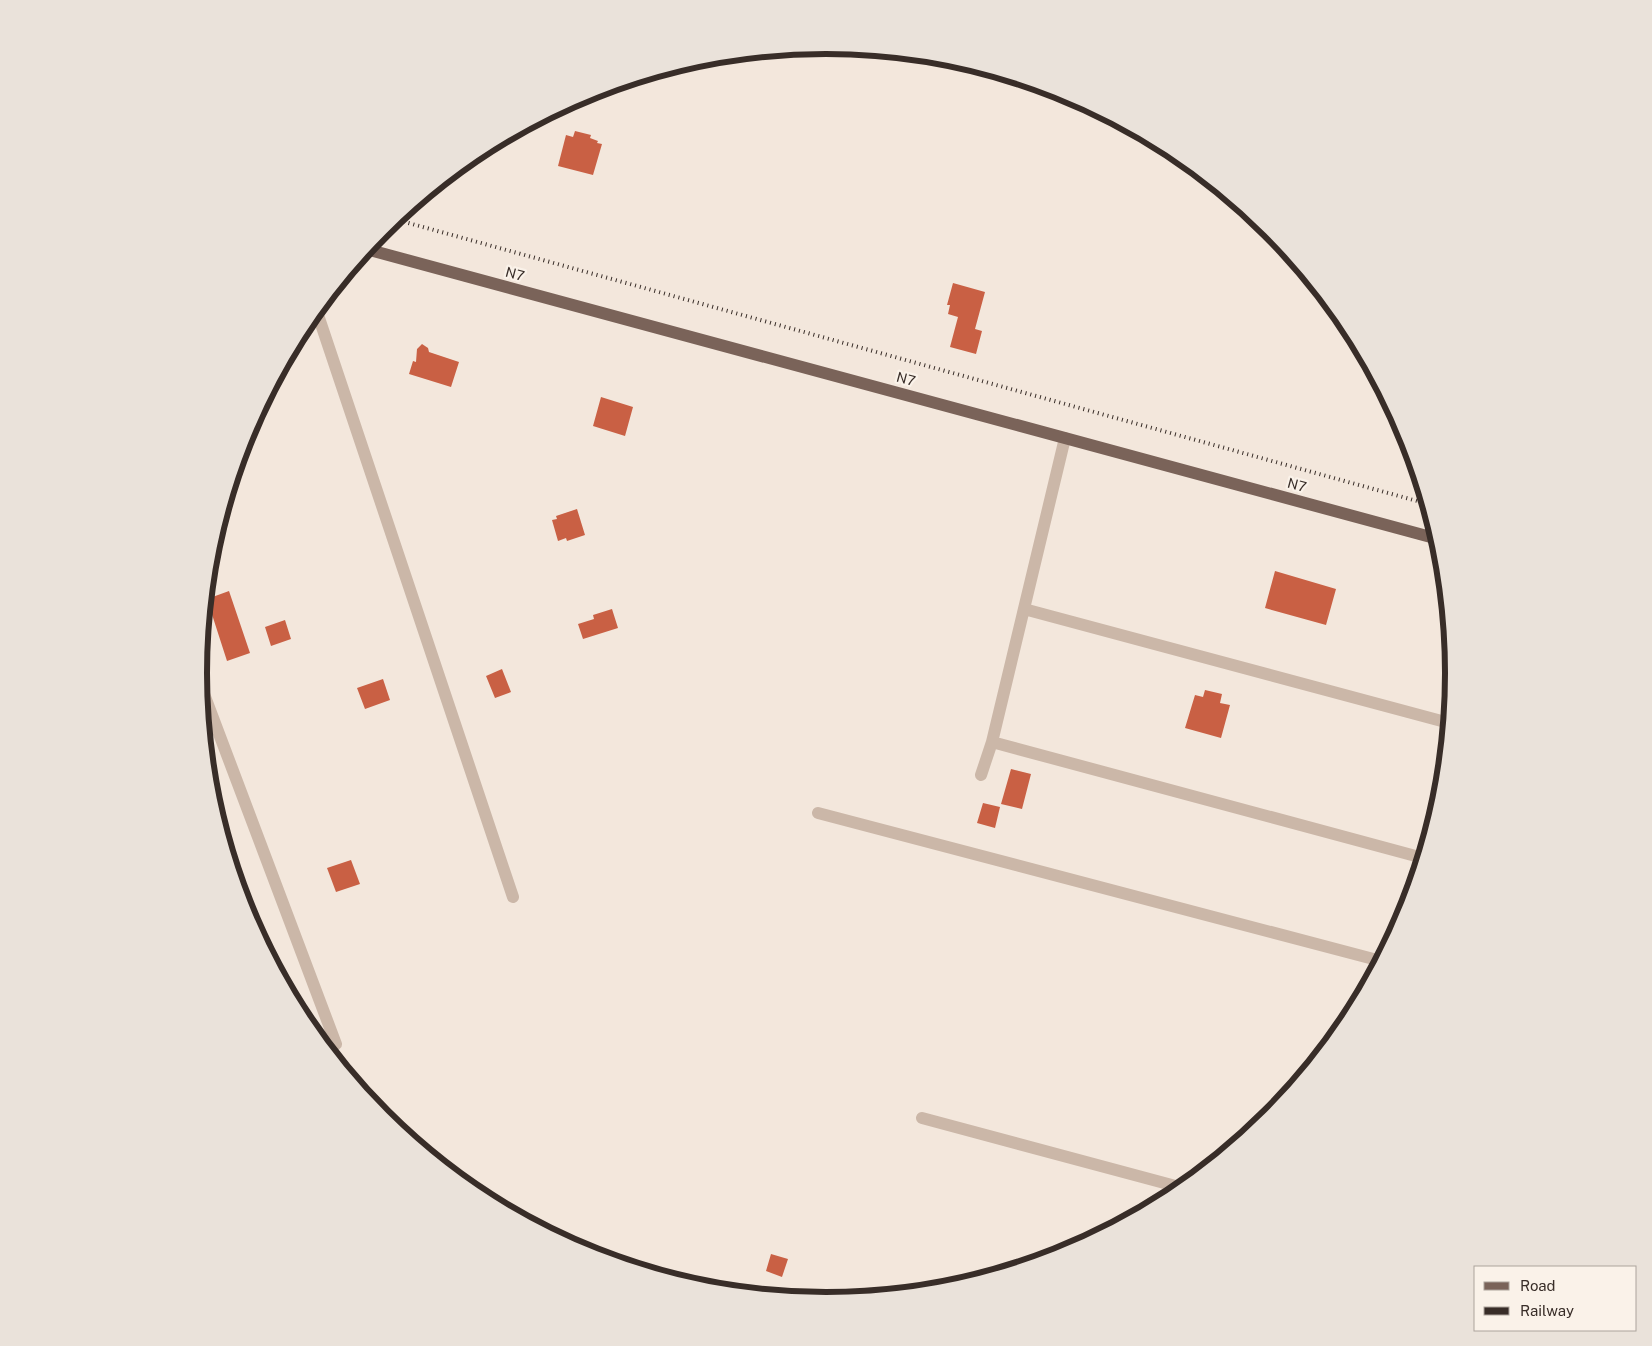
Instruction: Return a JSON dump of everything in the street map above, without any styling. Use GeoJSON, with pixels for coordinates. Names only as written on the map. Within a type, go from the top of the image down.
{"type":"FeatureCollection","features":[{"type":"Feature","properties":{"kind":"main road","name":"N7"},"geometry":{"type":"LineString","coordinates":[[373,251],[1429,537]]}},
{"type":"Feature","properties":{"kind":"street"},"geometry":{"type":"LineString","coordinates":[[319,318],[513,897]]}},
{"type":"Feature","properties":{"kind":"street"},"geometry":{"type":"LineString","coordinates":[[981,776],[992,742],[1065,438]]}},
{"type":"Feature","properties":{"kind":"street"},"geometry":{"type":"LineString","coordinates":[[1024,609],[1443,721]]}},
{"type":"Feature","properties":{"kind":"street"},"geometry":{"type":"LineString","coordinates":[[208,704],[336,1044],[333,1047]]}},
{"type":"Feature","properties":{"kind":"street"},"geometry":{"type":"LineString","coordinates":[[992,742],[1417,856]]}},
{"type":"Feature","properties":{"kind":"street"},"geometry":{"type":"LineString","coordinates":[[818,813],[1375,959]]}},
{"type":"Feature","properties":{"kind":"street"},"geometry":{"type":"LineString","coordinates":[[922,1118],[1174,1185]]}},
{"type":"Feature","properties":{"kind":"building"},"geometry":{"type":"Polygon","coordinates":[[[575,131],[591,135],[590,138],[602,144],[593,175],[558,166],[566,135],[573,137],[575,131]]]}},
{"type":"Feature","properties":{"kind":"building"},"geometry":{"type":"Polygon","coordinates":[[[953,283],[985,292],[975,329],[982,331],[976,354],[950,347],[958,317],[948,314],[950,305],[947,305],[953,283]]]}},
{"type":"Feature","properties":{"kind":"building"},"geometry":{"type":"Polygon","coordinates":[[[422,344],[428,348],[429,352],[459,362],[451,387],[409,374],[413,361],[416,362],[417,349],[422,344]]]}},
{"type":"Feature","properties":{"kind":"building"},"geometry":{"type":"Polygon","coordinates":[[[601,397],[633,407],[625,436],[593,426],[601,397]]]}},
{"type":"Feature","properties":{"kind":"building"},"geometry":{"type":"Polygon","coordinates":[[[577,509],[585,535],[567,541],[566,538],[558,541],[552,520],[557,519],[556,516],[577,509]]]}},
{"type":"Feature","properties":{"kind":"building"},"geometry":{"type":"Polygon","coordinates":[[[1275,571],[1336,589],[1326,625],[1265,608],[1275,571]]]}},
{"type":"Feature","properties":{"kind":"building"},"geometry":{"type":"Polygon","coordinates":[[[229,591],[250,653],[227,661],[210,609],[211,597],[229,591]]]}},
{"type":"Feature","properties":{"kind":"building"},"geometry":{"type":"Polygon","coordinates":[[[612,609],[618,628],[583,639],[578,624],[594,619],[593,615],[612,609]]]}},
{"type":"Feature","properties":{"kind":"building"},"geometry":{"type":"Polygon","coordinates":[[[285,620],[291,639],[271,646],[265,627],[285,620]]]}},
{"type":"Feature","properties":{"kind":"building"},"geometry":{"type":"Polygon","coordinates":[[[502,669],[511,692],[495,698],[486,676],[502,669]]]}},
{"type":"Feature","properties":{"kind":"building"},"geometry":{"type":"Polygon","coordinates":[[[383,679],[390,700],[365,709],[357,688],[383,679]]]}},
{"type":"Feature","properties":{"kind":"building"},"geometry":{"type":"Polygon","coordinates":[[[1205,690],[1222,694],[1220,703],[1230,705],[1221,738],[1185,728],[1195,695],[1203,697],[1205,690]]]}},
{"type":"Feature","properties":{"kind":"building"},"geometry":{"type":"Polygon","coordinates":[[[1011,769],[1031,774],[1022,809],[1001,804],[1011,769]]]}},
{"type":"Feature","properties":{"kind":"building"},"geometry":{"type":"Polygon","coordinates":[[[983,803],[1000,807],[995,828],[977,823],[983,803]]]}},
{"type":"Feature","properties":{"kind":"building"},"geometry":{"type":"Polygon","coordinates":[[[351,860],[360,884],[336,892],[327,868],[351,860]]]}},
{"type":"Feature","properties":{"kind":"building"},"geometry":{"type":"Polygon","coordinates":[[[771,1254],[788,1259],[782,1277],[766,1271],[771,1254]]]}},
{"type":"Feature","properties":{"kind":"railway"},"geometry":{"type":"LineString","coordinates":[[403,221],[1421,502]]}}]}
